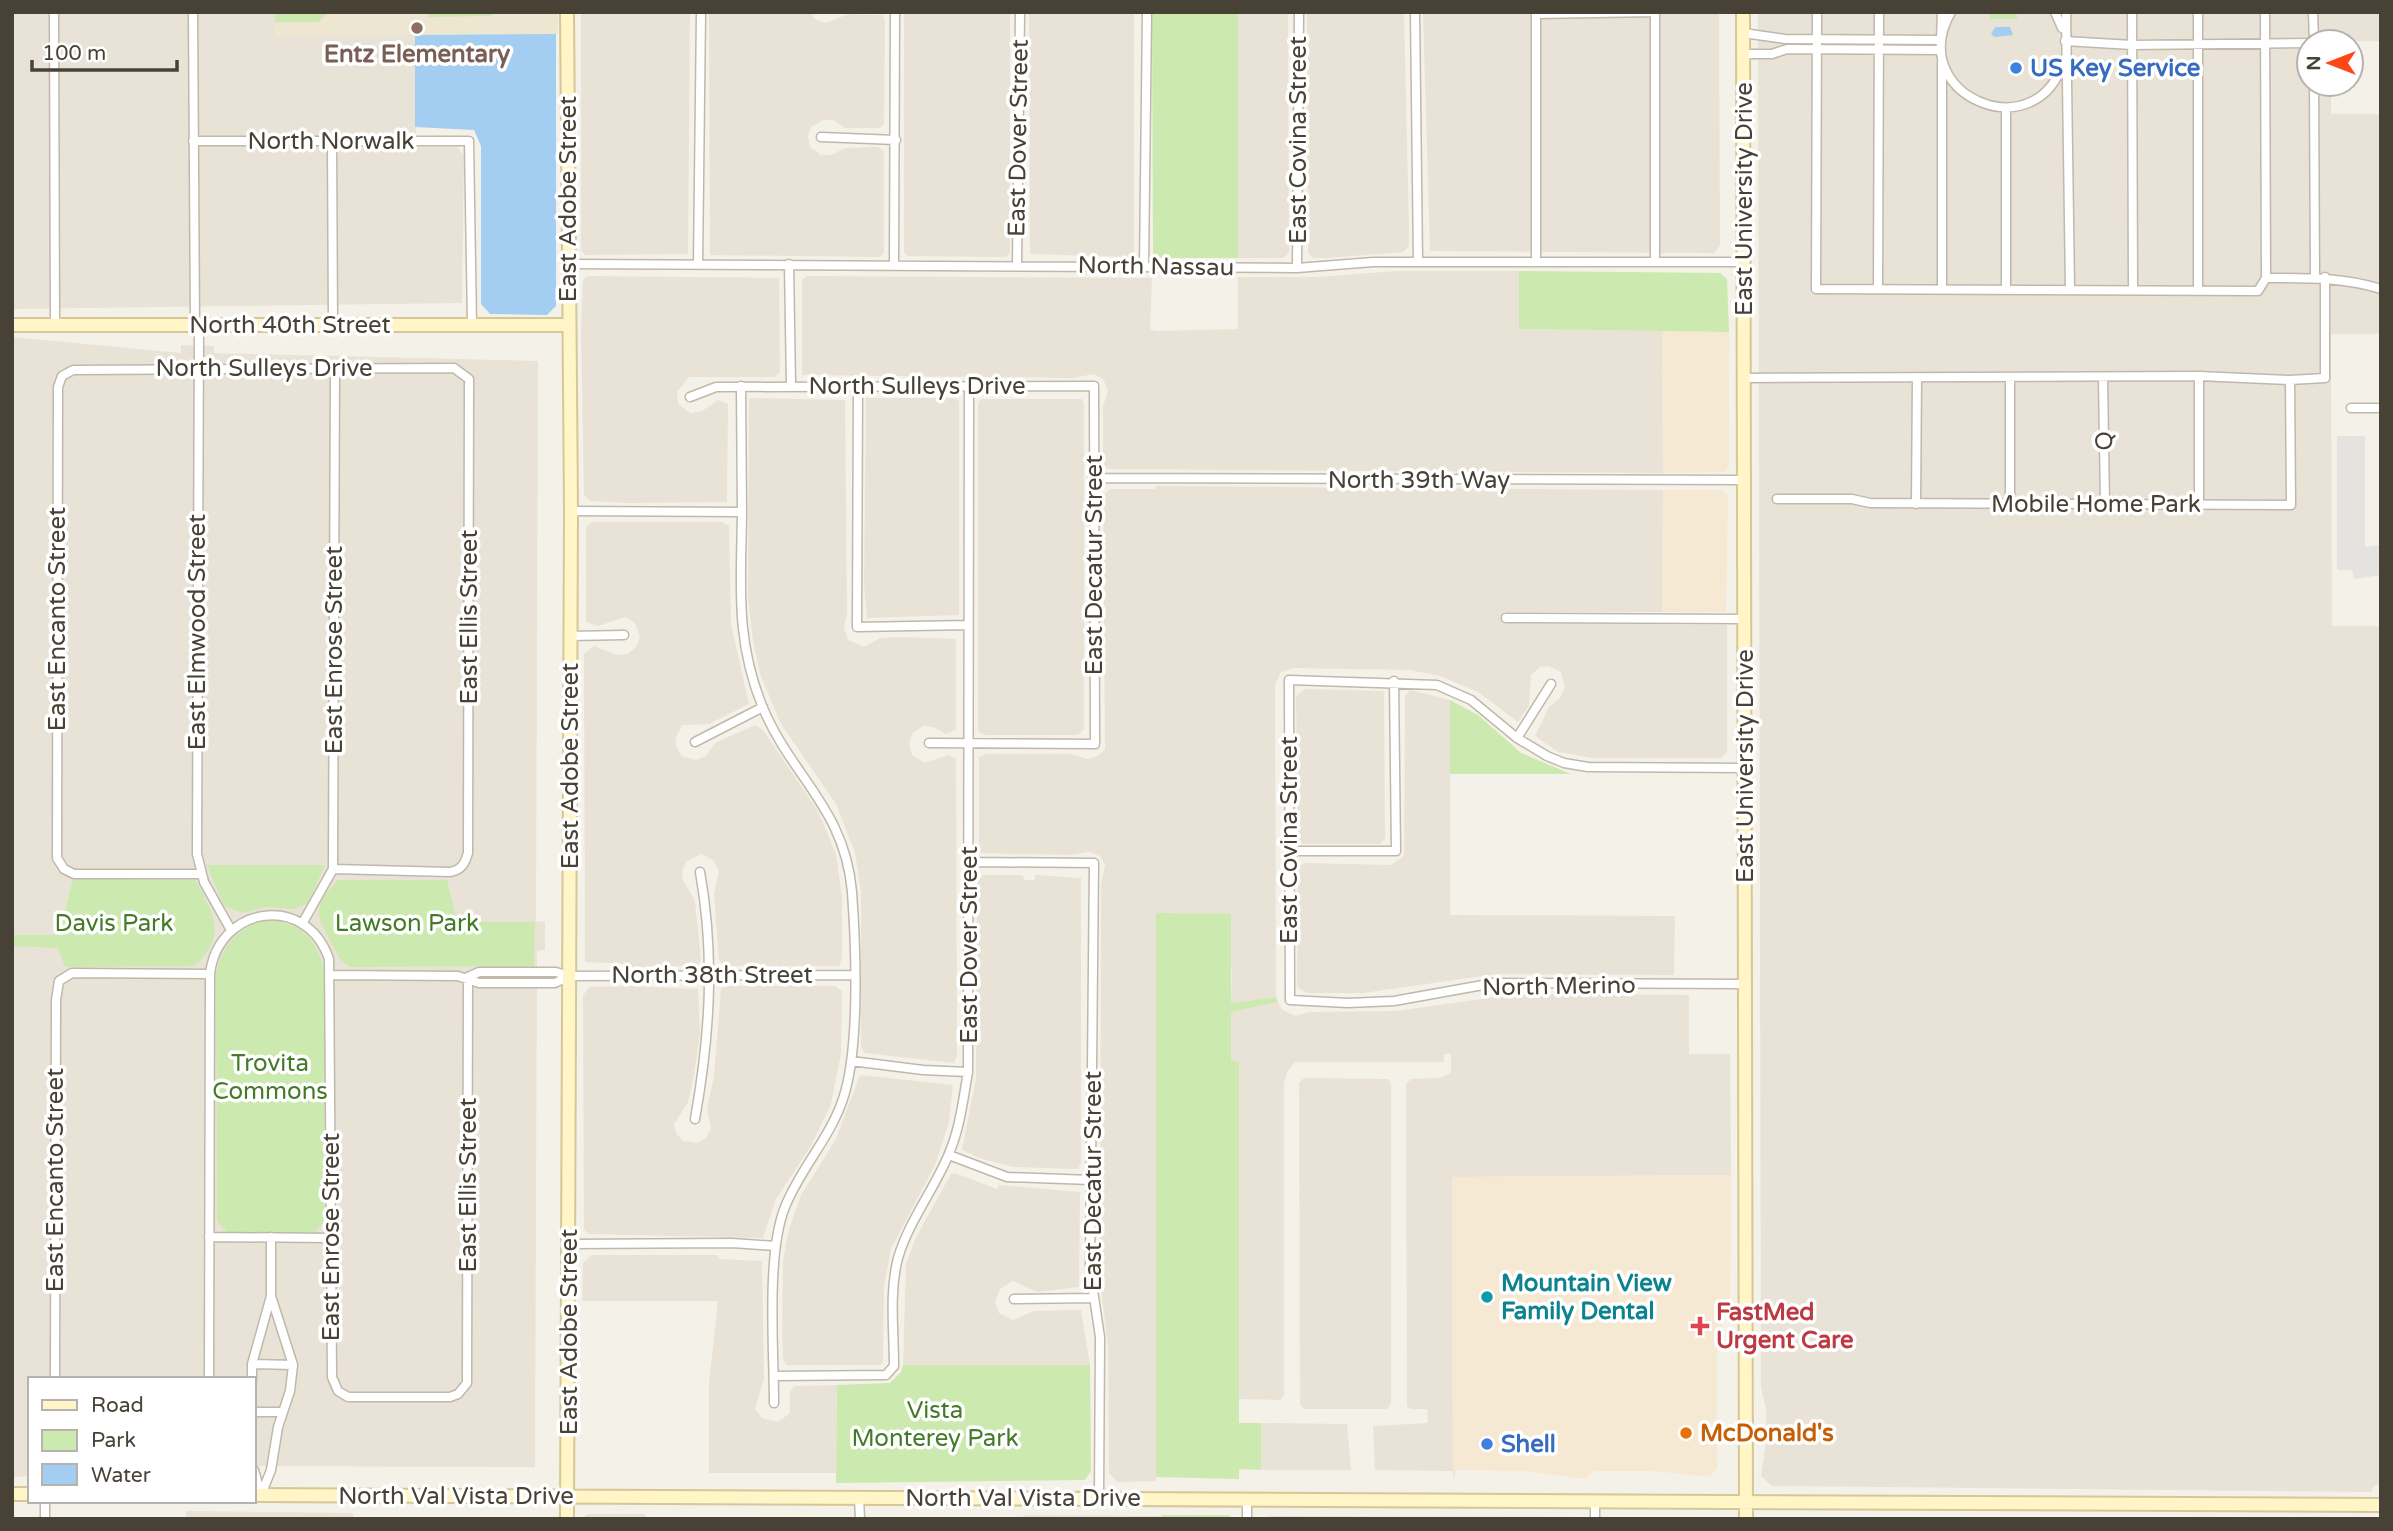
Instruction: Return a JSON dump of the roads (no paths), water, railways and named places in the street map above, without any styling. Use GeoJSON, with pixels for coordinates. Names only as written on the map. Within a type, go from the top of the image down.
{"type":"FeatureCollection","features":[{"type":"Feature","properties":{"kind":"main road","name":"East Adobe Street"},"geometry":{"type":"LineString","coordinates":[[566,1519],[570,1244],[571,511],[567,12]]}},
{"type":"Feature","properties":{"kind":"main road","name":"East University Drive"},"geometry":{"type":"LineString","coordinates":[[1743,12],[1746,1519]]}},
{"type":"Feature","properties":{"kind":"main road","name":"North 40th Street"},"geometry":{"type":"LineString","coordinates":[[12,325],[569,325]]}},
{"type":"Feature","properties":{"kind":"main road","name":"North Val Vista Drive"},"geometry":{"type":"LineString","coordinates":[[257,1495],[2381,1506]]}},
{"type":"Feature","properties":{"kind":"street"},"geometry":{"type":"LineString","coordinates":[[54,12],[54,325]]}},
{"type":"Feature","properties":{"kind":"street","name":"East Elmwood Street"},"geometry":{"type":"LineString","coordinates":[[193,12],[198,369],[197,845],[201,874],[230,930]]}},
{"type":"Feature","properties":{"kind":"street"},"geometry":{"type":"LineString","coordinates":[[698,264],[701,12]]}},
{"type":"Feature","properties":{"kind":"street"},"geometry":{"type":"LineString","coordinates":[[894,265],[895,12]]}},
{"type":"Feature","properties":{"kind":"street","name":"East Dover Street"},"geometry":{"type":"LineString","coordinates":[[1017,264],[1020,12]]}},
{"type":"Feature","properties":{"kind":"street"},"geometry":{"type":"LineString","coordinates":[[1144,267],[1147,12]]}},
{"type":"Feature","properties":{"kind":"street","name":"East Covina Street"},"geometry":{"type":"LineString","coordinates":[[1297,268],[1299,12]]}},
{"type":"Feature","properties":{"kind":"street"},"geometry":{"type":"LineString","coordinates":[[1415,12],[1418,262]]}},
{"type":"Feature","properties":{"kind":"street"},"geometry":{"type":"LineString","coordinates":[[1536,262],[1536,13],[1655,12],[1656,261]]}},
{"type":"Feature","properties":{"kind":"street"},"geometry":{"type":"LineString","coordinates":[[1818,12],[1816,289],[1942,287],[2258,291],[2266,278],[2265,12]]}},
{"type":"Feature","properties":{"kind":"street"},"geometry":{"type":"LineString","coordinates":[[1878,287],[1880,12]]}},
{"type":"Feature","properties":{"kind":"street"},"geometry":{"type":"LineString","coordinates":[[1942,12],[1942,287]]}},
{"type":"Feature","properties":{"kind":"street"},"geometry":{"type":"LineString","coordinates":[[1941,40],[1951,12]]}},
{"type":"Feature","properties":{"kind":"street"},"geometry":{"type":"LineString","coordinates":[[2055,12],[2065,41],[2070,289]]}},
{"type":"Feature","properties":{"kind":"street"},"geometry":{"type":"LineString","coordinates":[[1942,60],[1951,80],[1966,96],[1985,105],[2006,108],[2025,104],[2049,87],[2064,61],[2066,12]]}},
{"type":"Feature","properties":{"kind":"street"},"geometry":{"type":"LineString","coordinates":[[2132,12],[2133,290]]}},
{"type":"Feature","properties":{"kind":"street"},"geometry":{"type":"LineString","coordinates":[[2198,12],[2198,290]]}},
{"type":"Feature","properties":{"kind":"street"},"geometry":{"type":"LineString","coordinates":[[1743,33],[1772,34],[1785,39],[1818,44],[1941,50]]}},
{"type":"Feature","properties":{"kind":"street"},"geometry":{"type":"LineString","coordinates":[[1743,54],[1772,54],[1818,44],[1880,39],[1941,40]]}},
{"type":"Feature","properties":{"kind":"street"},"geometry":{"type":"LineString","coordinates":[[2065,41],[2132,46],[2295,43]]}},
{"type":"Feature","properties":{"kind":"street"},"geometry":{"type":"LineString","coordinates":[[2314,98],[2315,278]]}},
{"type":"Feature","properties":{"kind":"street"},"geometry":{"type":"LineString","coordinates":[[2006,108],[2006,288]]}},
{"type":"Feature","properties":{"kind":"street"},"geometry":{"type":"LineString","coordinates":[[821,137],[896,140]]}},
{"type":"Feature","properties":{"kind":"street","name":"North Norwalk"},"geometry":{"type":"LineString","coordinates":[[193,141],[469,141],[472,325]]}},
{"type":"Feature","properties":{"kind":"street"},"geometry":{"type":"LineString","coordinates":[[332,142],[333,325]]}},
{"type":"Feature","properties":{"kind":"street","name":"North Nassau"},"geometry":{"type":"LineString","coordinates":[[568,264],[1017,264],[1297,268],[1418,262],[1744,262]]}},
{"type":"Feature","properties":{"kind":"street"},"geometry":{"type":"LineString","coordinates":[[789,264],[791,386]]}},
{"type":"Feature","properties":{"kind":"street"},"geometry":{"type":"LineString","coordinates":[[2266,278],[2325,277],[2353,280],[2381,289]]}},
{"type":"Feature","properties":{"kind":"street"},"geometry":{"type":"LineString","coordinates":[[1744,377],[2325,378],[2325,277]]}},
{"type":"Feature","properties":{"kind":"street","name":"North Sulleys Drive"},"geometry":{"type":"LineString","coordinates":[[64,373],[76,369],[335,368],[454,368],[464,372]]}},
{"type":"Feature","properties":{"kind":"street","name":"East Enrose Street"},"geometry":{"type":"LineString","coordinates":[[335,368],[333,869],[302,923],[321,941],[329,959],[331,975],[332,1377],[338,1391]]}},
{"type":"Feature","properties":{"kind":"street","name":"East Ellis Street"},"geometry":{"type":"LineString","coordinates":[[333,869],[437,873],[458,871],[465,863],[468,853],[469,379],[464,372]]}},
{"type":"Feature","properties":{"kind":"street","name":"East Encanto Street"},"geometry":{"type":"LineString","coordinates":[[64,373],[58,387],[57,853],[61,866],[74,874],[201,874]]}},
{"type":"Feature","properties":{"kind":"street"},"geometry":{"type":"LineString","coordinates":[[2199,376],[2199,503]]}},
{"type":"Feature","properties":{"kind":"street"},"geometry":{"type":"LineString","coordinates":[[1916,504],[1917,377]]}},
{"type":"Feature","properties":{"kind":"street"},"geometry":{"type":"LineString","coordinates":[[2010,377],[2010,505]]}},
{"type":"Feature","properties":{"kind":"street","name":"Q"},"geometry":{"type":"LineString","coordinates":[[2103,378],[2105,505]]}},
{"type":"Feature","properties":{"kind":"street","name":"Mobile Home Park"},"geometry":{"type":"LineString","coordinates":[[1777,499],[1916,504],[2291,505],[2290,380]]}},
{"type":"Feature","properties":{"kind":"street"},"geometry":{"type":"LineString","coordinates":[[858,385],[857,627],[968,625]]}},
{"type":"Feature","properties":{"kind":"street","name":"East Dover Street"},"geometry":{"type":"LineString","coordinates":[[774,1376],[886,1375],[894,1366],[894,1282],[898,1259],[918,1211],[949,1155],[958,1129],[968,1072],[969,385]]}},
{"type":"Feature","properties":{"kind":"street"},"geometry":{"type":"LineString","coordinates":[[741,386],[740,626],[763,707],[779,740],[834,821],[842,841],[852,892],[854,975],[851,1061],[843,1099],[827,1134],[785,1207],[775,1246],[774,1402]]}},
{"type":"Feature","properties":{"kind":"street","name":"North Sulleys Drive"},"geometry":{"type":"LineString","coordinates":[[690,397],[716,387],[741,386],[1094,386]]}},
{"type":"Feature","properties":{"kind":"street","name":"East Decatur Street"},"geometry":{"type":"LineString","coordinates":[[968,743],[1095,744],[1094,386]]}},
{"type":"Feature","properties":{"kind":"street"},"geometry":{"type":"LineString","coordinates":[[2351,408],[2381,408]]}},
{"type":"Feature","properties":{"kind":"street","name":"North 39th Way"},"geometry":{"type":"LineString","coordinates":[[1093,478],[1744,480]]}},
{"type":"Feature","properties":{"kind":"street"},"geometry":{"type":"LineString","coordinates":[[571,511],[742,512]]}},
{"type":"Feature","properties":{"kind":"street"},"geometry":{"type":"LineString","coordinates":[[1506,618],[1745,619]]}},
{"type":"Feature","properties":{"kind":"street"},"geometry":{"type":"LineString","coordinates":[[570,636],[624,635]]}},
{"type":"Feature","properties":{"kind":"street","name":"East Covina Street"},"geometry":{"type":"LineString","coordinates":[[1290,1000],[1289,680],[1394,681]]}},
{"type":"Feature","properties":{"kind":"street"},"geometry":{"type":"LineString","coordinates":[[1290,851],[1396,851],[1394,681],[1437,685],[1471,700],[1517,738],[1563,763],[1588,767],[1745,768]]}},
{"type":"Feature","properties":{"kind":"street"},"geometry":{"type":"LineString","coordinates":[[1517,738],[1551,684]]}},
{"type":"Feature","properties":{"kind":"street"},"geometry":{"type":"LineString","coordinates":[[695,742],[763,707]]}},
{"type":"Feature","properties":{"kind":"street"},"geometry":{"type":"LineString","coordinates":[[929,743],[968,743]]}},
{"type":"Feature","properties":{"kind":"street","name":"East Decatur Street"},"geometry":{"type":"LineString","coordinates":[[970,862],[1094,863],[1091,1180],[1092,1298],[1100,1337],[1099,1498]]}},
{"type":"Feature","properties":{"kind":"street"},"geometry":{"type":"LineString","coordinates":[[695,1119],[708,1048],[710,975],[706,904],[700,872]]}},
{"type":"Feature","properties":{"kind":"street"},"geometry":{"type":"LineString","coordinates":[[209,1377],[210,974],[217,948],[230,930],[246,920],[272,915],[302,923]]}},
{"type":"Feature","properties":{"kind":"street","name":"North 38th Street"},"geometry":{"type":"LineString","coordinates":[[331,975],[468,977],[479,972],[556,972],[569,976],[854,975]]}},
{"type":"Feature","properties":{"kind":"street"},"geometry":{"type":"LineString","coordinates":[[512,972],[512,983]]}},
{"type":"Feature","properties":{"kind":"street","name":"East Encanto Street"},"geometry":{"type":"LineString","coordinates":[[55,1377],[56,1013],[59,981],[72,973],[210,974]]}},
{"type":"Feature","properties":{"kind":"street","name":"North 38th Street"},"geometry":{"type":"LineString","coordinates":[[468,977],[479,983],[555,983],[569,976]]}},
{"type":"Feature","properties":{"kind":"street","name":"East Ellis Street"},"geometry":{"type":"LineString","coordinates":[[338,1391],[352,1397],[450,1397],[462,1390],[468,1378],[468,977]]}},
{"type":"Feature","properties":{"kind":"street","name":"North Merino"},"geometry":{"type":"LineString","coordinates":[[1290,1000],[1349,1003],[1394,1001],[1494,983],[1745,984]]}},
{"type":"Feature","properties":{"kind":"street"},"geometry":{"type":"LineString","coordinates":[[851,1061],[923,1070],[968,1072]]}},
{"type":"Feature","properties":{"kind":"street"},"geometry":{"type":"LineString","coordinates":[[949,1155],[1007,1177],[1091,1180]]}},
{"type":"Feature","properties":{"kind":"street"},"geometry":{"type":"LineString","coordinates":[[209,1237],[331,1238]]}},
{"type":"Feature","properties":{"kind":"street"},"geometry":{"type":"LineString","coordinates":[[252,1377],[252,1364],[271,1296],[271,1237]]}},
{"type":"Feature","properties":{"kind":"street"},"geometry":{"type":"LineString","coordinates":[[570,1244],[732,1243],[775,1246]]}},
{"type":"Feature","properties":{"kind":"street"},"geometry":{"type":"LineString","coordinates":[[257,1495],[271,1470],[290,1391],[293,1365],[271,1296]]}},
{"type":"Feature","properties":{"kind":"street"},"geometry":{"type":"LineString","coordinates":[[1014,1299],[1092,1298]]}},
{"type":"Feature","properties":{"kind":"street"},"geometry":{"type":"LineString","coordinates":[[252,1364],[293,1365]]}},
{"type":"Feature","properties":{"kind":"street"},"geometry":{"type":"LineString","coordinates":[[256,1412],[283,1412]]}},
{"type":"Feature","properties":{"kind":"street"},"geometry":{"type":"LineString","coordinates":[[859,1498],[860,1519]]}},
{"type":"Feature","properties":{"kind":"street"},"geometry":{"type":"LineString","coordinates":[[1247,1499],[1247,1519]]}},
{"type":"Feature","properties":{"kind":"street"},"geometry":{"type":"LineString","coordinates":[[1595,1500],[1595,1519]]}},
{"type":"Feature","properties":{"kind":"water"},"geometry":{"type":"Polygon","coordinates":[[[1995,27],[2010,27],[2013,35],[1995,37],[1991,34],[1995,27]]]}},
{"type":"Feature","properties":{"kind":"water"},"geometry":{"type":"Polygon","coordinates":[[[556,34],[556,306],[547,315],[490,314],[481,304],[481,146],[474,130],[415,127],[415,35],[556,34]]]}},
{"type":"Feature","properties":{"kind":"place","name":"Entz Elementary"},"geometry":{"type":"Point","coordinates":[417,28]}},
{"type":"Feature","properties":{"kind":"place","name":"US Key Service"},"geometry":{"type":"Point","coordinates":[2016,68]}},
{"type":"Feature","properties":{"kind":"place","name":"Mountain View Family Dental"},"geometry":{"type":"Point","coordinates":[1487,1297]}},
{"type":"Feature","properties":{"kind":"place","name":"FastMed Urgent Care"},"geometry":{"type":"Point","coordinates":[1700,1326]}},
{"type":"Feature","properties":{"kind":"place","name":"McDonald's"},"geometry":{"type":"Point","coordinates":[1686,1433]}},
{"type":"Feature","properties":{"kind":"place","name":"Shell"},"geometry":{"type":"Point","coordinates":[1487,1444]}},
{"type":"Feature","properties":{"kind":"park label","name":"Davis Park"},"geometry":{"type":"Point","coordinates":[114,923]}},
{"type":"Feature","properties":{"kind":"park label","name":"Lawson Park"},"geometry":{"type":"Point","coordinates":[407,923]}},
{"type":"Feature","properties":{"kind":"park label","name":"Trovita Commons"},"geometry":{"type":"Point","coordinates":[270,1077]}},
{"type":"Feature","properties":{"kind":"park label","name":"Vista Monterey Park"},"geometry":{"type":"Point","coordinates":[935,1424]}}]}
